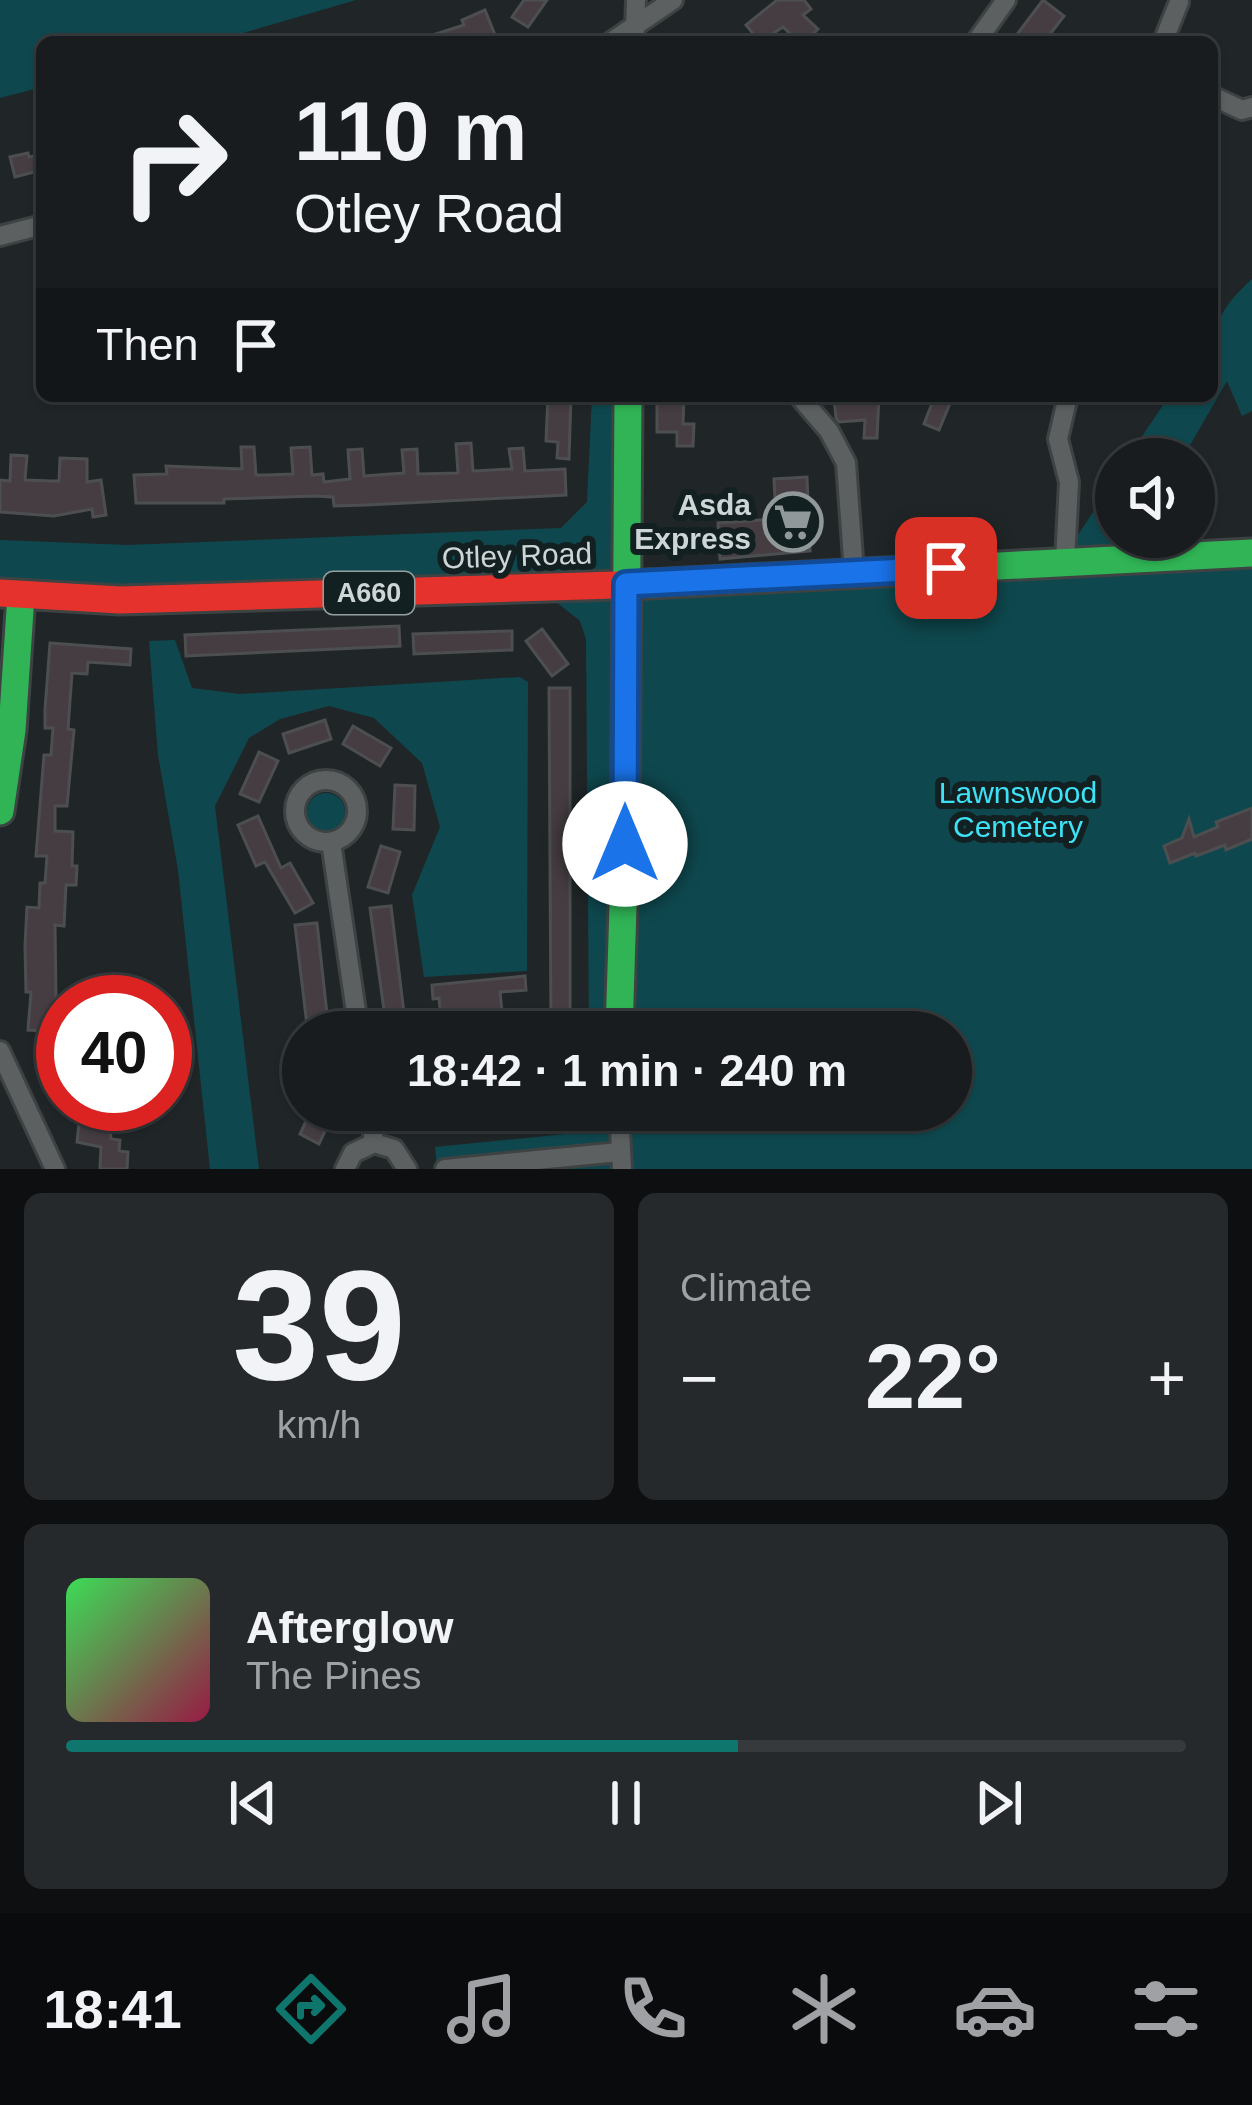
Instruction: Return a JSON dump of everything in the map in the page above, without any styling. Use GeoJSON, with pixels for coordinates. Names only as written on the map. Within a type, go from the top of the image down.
{"type":"FeatureCollection","features":[{"type":"Feature","properties":{"kind":"main road"},"geometry":{"type":"LineString","coordinates":[[619,1011],[628,402]]}},
{"type":"Feature","properties":{"kind":"main road","name":"Otley Road"},"geometry":{"type":"LineString","coordinates":[[10,594],[120,600],[738,581],[1252,553]]}},
{"type":"Feature","properties":{"kind":"main road"},"geometry":{"type":"LineString","coordinates":[[0,811],[13,730],[10,594]]}},
{"type":"Feature","properties":{"kind":"street"},"geometry":{"type":"LineString","coordinates":[[634,35],[636,0]]}},
{"type":"Feature","properties":{"kind":"street"},"geometry":{"type":"LineString","coordinates":[[634,35],[673,0]]}},
{"type":"Feature","properties":{"kind":"street"},"geometry":{"type":"LineString","coordinates":[[980,36],[1006,0]]}},
{"type":"Feature","properties":{"kind":"street"},"geometry":{"type":"LineString","coordinates":[[1165,36],[1179,2]]}},
{"type":"Feature","properties":{"kind":"street"},"geometry":{"type":"LineString","coordinates":[[1218,100],[1242,110],[1252,107]]}},
{"type":"Feature","properties":{"kind":"street"},"geometry":{"type":"LineString","coordinates":[[0,236],[36,227]]}},
{"type":"Feature","properties":{"kind":"street"},"geometry":{"type":"LineString","coordinates":[[804,402],[829,431],[846,463],[854,572]]}},
{"type":"Feature","properties":{"kind":"street"},"geometry":{"type":"LineString","coordinates":[[1065,561],[1069,482],[1058,439],[1067,402]]}},
{"type":"Feature","properties":{"kind":"street"},"geometry":{"type":"LineString","coordinates":[[331,842],[356,1011]]}},
{"type":"Feature","properties":{"kind":"street"},"geometry":{"type":"LineString","coordinates":[[0,1051],[55,1169]]}},
{"type":"Feature","properties":{"kind":"street"},"geometry":{"type":"LineString","coordinates":[[373,1131],[374,1143]]}},
{"type":"Feature","properties":{"kind":"street"},"geometry":{"type":"LineString","coordinates":[[345,1169],[353,1153],[374,1143],[394,1149],[407,1169]]}},
{"type":"Feature","properties":{"kind":"street"},"geometry":{"type":"LineString","coordinates":[[446,1169],[621,1160]]}},
{"type":"Feature","properties":{"kind":"green space"},"geometry":{"type":"Polygon","coordinates":[[[0,0],[356,0],[233,36],[36,36],[36,89],[0,98],[0,0]]]}},
{"type":"Feature","properties":{"kind":"green space"},"geometry":{"type":"Polygon","coordinates":[[[1252,279],[1252,411],[1242,416],[1227,381],[1218,397],[1218,324],[1252,279]]]}},
{"type":"Feature","properties":{"kind":"green space","name":"Lawnswood Cemetery"},"geometry":{"type":"Polygon","coordinates":[[[592,402],[628,402],[626,568],[1252,569],[1252,1169],[437,1169],[435,1147],[579,1131],[972,1131],[972,1011],[589,1011],[586,639],[580,621],[540,589],[0,593],[0,540],[127,545],[561,528],[587,502],[592,402]]]}},
{"type":"Feature","properties":{"kind":"green space"},"geometry":{"type":"Polygon","coordinates":[[[1165,402],[1215,402],[1194,438],[1141,438],[1165,402]]]}},
{"type":"Feature","properties":{"kind":"green space"},"geometry":{"type":"Polygon","coordinates":[[[1095,509],[1095,551],[1067,552],[1095,509]]]}},
{"type":"Feature","properties":{"kind":"green space"},"geometry":{"type":"Polygon","coordinates":[[[175,640],[192,688],[240,694],[520,677],[528,682],[527,971],[424,977],[412,895],[440,827],[422,763],[374,718],[329,706],[280,719],[249,738],[215,806],[259,1169],[210,1169],[192,975],[158,755],[149,641],[175,640]]]}},
{"type":"Feature","properties":{"kind":"green space"},"geometry":{"type":"Polygon","coordinates":[[[326,793],[340,798],[345,812],[340,826],[326,831],[312,826],[307,812],[312,798],[326,793]]]}},
{"type":"Feature","properties":{"kind":"building"},"geometry":{"type":"Polygon","coordinates":[[[524,0],[547,0],[528,27],[512,17],[524,0]]]}},
{"type":"Feature","properties":{"kind":"building"},"geometry":{"type":"Polygon","coordinates":[[[777,0],[804,0],[811,9],[803,15],[818,29],[814,33],[817,36],[793,36],[783,27],[769,36],[755,36],[746,25],[777,0]]]}},
{"type":"Feature","properties":{"kind":"building"},"geometry":{"type":"Polygon","coordinates":[[[1043,0],[1064,16],[1049,36],[1018,33],[1043,0]]]}},
{"type":"Feature","properties":{"kind":"building"},"geometry":{"type":"Polygon","coordinates":[[[485,10],[495,35],[429,36],[464,25],[462,20],[485,10]]]}},
{"type":"Feature","properties":{"kind":"building"},"geometry":{"type":"Polygon","coordinates":[[[36,156],[36,172],[15,177],[10,157],[36,156]]]}},
{"type":"Feature","properties":{"kind":"building"},"geometry":{"type":"Polygon","coordinates":[[[548,402],[571,402],[569,459],[557,458],[558,442],[546,441],[548,402]]]}},
{"type":"Feature","properties":{"kind":"building"},"geometry":{"type":"Polygon","coordinates":[[[657,402],[684,402],[683,424],[694,424],[693,446],[677,446],[677,432],[657,432],[657,402]]]}},
{"type":"Feature","properties":{"kind":"building"},"geometry":{"type":"Polygon","coordinates":[[[834,402],[879,402],[877,438],[864,438],[865,420],[839,422],[834,402]]]}},
{"type":"Feature","properties":{"kind":"building"},"geometry":{"type":"Polygon","coordinates":[[[933,402],[951,402],[939,430],[924,424],[933,402]]]}},
{"type":"Feature","properties":{"kind":"building"},"geometry":{"type":"Polygon","coordinates":[[[471,443],[473,471],[512,469],[509,449],[523,448],[525,471],[565,469],[566,495],[334,506],[333,497],[316,496],[136,503],[134,475],[167,474],[166,466],[242,469],[241,447],[254,447],[256,475],[266,475],[293,474],[291,448],[310,447],[312,475],[323,474],[324,482],[350,479],[348,450],[362,449],[364,476],[404,473],[402,450],[417,449],[418,474],[458,473],[456,444],[471,443]]]}},
{"type":"Feature","properties":{"kind":"building"},"geometry":{"type":"Polygon","coordinates":[[[11,455],[27,456],[25,480],[59,481],[60,458],[87,459],[87,482],[101,480],[106,515],[93,517],[92,509],[54,516],[0,512],[0,480],[10,481],[11,455]]]}},
{"type":"Feature","properties":{"kind":"building"},"geometry":{"type":"Polygon","coordinates":[[[807,477],[810,551],[720,559],[718,523],[776,519],[774,479],[807,477]]]}},
{"type":"Feature","properties":{"kind":"building"},"geometry":{"type":"Polygon","coordinates":[[[399,626],[400,646],[186,656],[185,635],[399,626]]]}},
{"type":"Feature","properties":{"kind":"building"},"geometry":{"type":"Polygon","coordinates":[[[542,629],[568,664],[552,676],[526,641],[542,629]]]}},
{"type":"Feature","properties":{"kind":"building"},"geometry":{"type":"Polygon","coordinates":[[[512,631],[512,650],[414,654],[413,634],[512,631]]]}},
{"type":"Feature","properties":{"kind":"building"},"geometry":{"type":"Polygon","coordinates":[[[50,643],[131,649],[130,665],[88,662],[87,674],[72,673],[68,729],[74,730],[67,806],[55,806],[55,831],[73,832],[76,885],[66,885],[64,926],[55,925],[56,975],[36,975],[36,1030],[28,1030],[31,992],[26,992],[25,946],[27,907],[39,908],[40,883],[45,883],[47,856],[36,856],[44,755],[51,755],[53,728],[45,728],[50,643]]]}},
{"type":"Feature","properties":{"kind":"building"},"geometry":{"type":"Polygon","coordinates":[[[549,688],[570,688],[570,1011],[551,1011],[549,688]]]}},
{"type":"Feature","properties":{"kind":"building"},"geometry":{"type":"Polygon","coordinates":[[[325,720],[331,739],[289,753],[283,734],[325,720]]]}},
{"type":"Feature","properties":{"kind":"building"},"geometry":{"type":"Polygon","coordinates":[[[353,726],[391,748],[380,766],[343,744],[353,726]]]}},
{"type":"Feature","properties":{"kind":"building"},"geometry":{"type":"Polygon","coordinates":[[[259,752],[278,761],[259,802],[240,794],[259,752]]]}},
{"type":"Feature","properties":{"kind":"building"},"geometry":{"type":"Polygon","coordinates":[[[395,785],[415,786],[414,830],[393,829],[395,785]]]}},
{"type":"Feature","properties":{"kind":"building"},"geometry":{"type":"Polygon","coordinates":[[[1252,808],[1252,839],[1170,863],[1164,846],[1182,838],[1189,819],[1194,837],[1252,808]]]}},
{"type":"Feature","properties":{"kind":"building"},"geometry":{"type":"Polygon","coordinates":[[[258,816],[281,868],[290,863],[313,903],[295,913],[265,862],[256,866],[238,825],[258,816]]]}},
{"type":"Feature","properties":{"kind":"building"},"geometry":{"type":"Polygon","coordinates":[[[381,846],[400,852],[388,893],[368,887],[381,846]]]}},
{"type":"Feature","properties":{"kind":"building"},"geometry":{"type":"Polygon","coordinates":[[[391,906],[404,1011],[384,1011],[370,908],[391,906]]]}},
{"type":"Feature","properties":{"kind":"building"},"geometry":{"type":"Polygon","coordinates":[[[317,923],[327,1011],[305,1011],[295,925],[317,923]]]}},
{"type":"Feature","properties":{"kind":"building"},"geometry":{"type":"Polygon","coordinates":[[[525,976],[526,990],[500,992],[502,1011],[440,1011],[432,985],[525,976]]]}},
{"type":"Feature","properties":{"kind":"building"},"geometry":{"type":"Polygon","coordinates":[[[78,1131],[111,1131],[111,1139],[120,1140],[119,1151],[128,1152],[127,1169],[100,1169],[101,1147],[77,1142],[78,1131]]]}},
{"type":"Feature","properties":{"kind":"building"},"geometry":{"type":"Polygon","coordinates":[[[301,1131],[325,1131],[319,1144],[301,1131]]]}},
{"type":"Feature","properties":{"kind":"traffic: fast"},"geometry":{"type":"LineString","coordinates":[[620,1011],[628,402]]}},
{"type":"Feature","properties":{"kind":"traffic: fast"},"geometry":{"type":"LineString","coordinates":[[649,584],[1252,553]]}},
{"type":"Feature","properties":{"kind":"traffic: fast"},"geometry":{"type":"LineString","coordinates":[[0,811],[12,730],[21,595]]}},
{"type":"Feature","properties":{"kind":"traffic: jam"},"geometry":{"type":"LineString","coordinates":[[0,593],[120,600],[649,584]]}},
{"type":"Feature","properties":{"kind":"place","name":"Asda Express"},"geometry":{"type":"Point","coordinates":[793,522]}},
{"type":"Feature","properties":{"kind":"route"},"geometry":{"type":"LineString","coordinates":[[625,844],[626,584],[946,568]]}}]}
